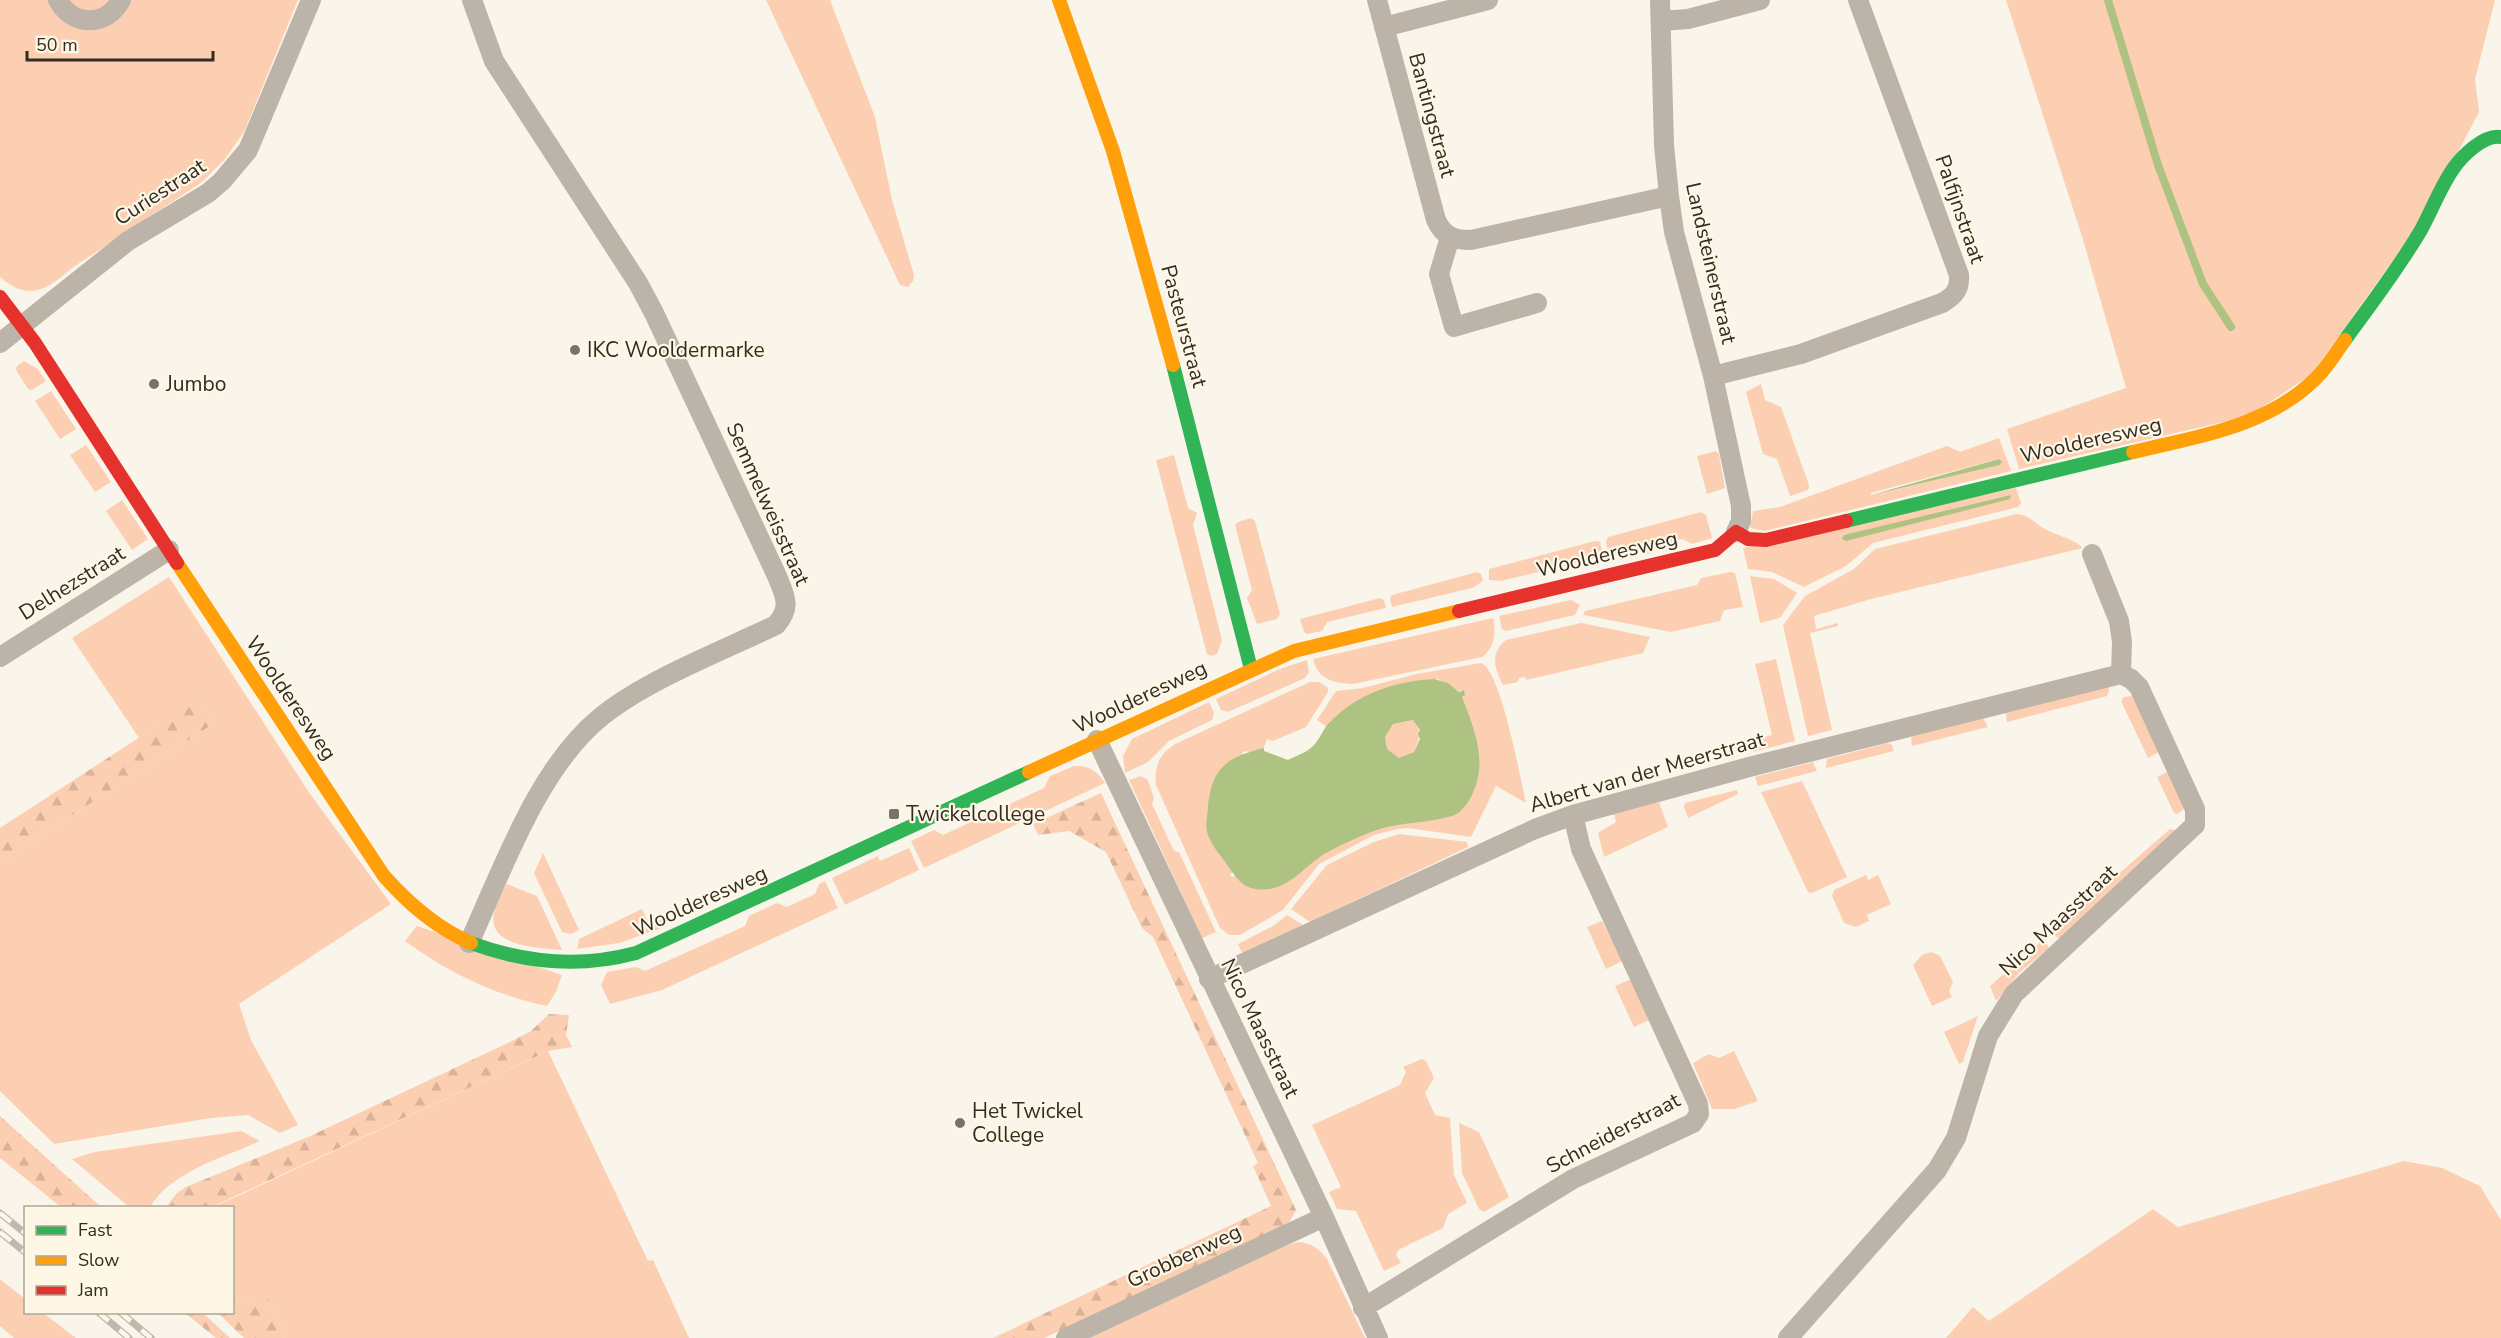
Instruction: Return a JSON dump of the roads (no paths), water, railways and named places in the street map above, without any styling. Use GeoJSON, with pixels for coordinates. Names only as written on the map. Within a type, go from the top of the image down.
{"type":"FeatureCollection","features":[{"type":"Feature","properties":{"kind":"street"},"geometry":{"type":"LineString","coordinates":[[58,0],[71,16],[91,21],[111,14],[121,0]]}},
{"type":"Feature","properties":{"kind":"street","name":"Curiestraat"},"geometry":{"type":"LineString","coordinates":[[0,343],[128,241],[208,193],[236,167],[248,150],[311,0]]}},
{"type":"Feature","properties":{"kind":"street","name":"Semmelweisstraat"},"geometry":{"type":"LineString","coordinates":[[469,943],[535,799],[555,767],[575,743],[604,714],[641,690],[776,625],[784,616],[786,606],[777,576],[649,303],[494,61],[472,0]]}},
{"type":"Feature","properties":{"kind":"street","name":"Pasteurstraat"},"geometry":{"type":"LineString","coordinates":[[1059,0],[1113,150],[1180,389],[1251,669]]}},
{"type":"Feature","properties":{"kind":"street","name":"Bantingstraat"},"geometry":{"type":"LineString","coordinates":[[1377,0],[1436,220],[1441,231],[1450,237]]}},
{"type":"Feature","properties":{"kind":"street"},"geometry":{"type":"LineString","coordinates":[[1384,27],[1488,0]]}},
{"type":"Feature","properties":{"kind":"street","name":"Landsteinerstraat"},"geometry":{"type":"LineString","coordinates":[[1660,0],[1664,145],[1674,232],[1713,376],[1741,506],[1741,521],[1736,532]]}},
{"type":"Feature","properties":{"kind":"street"},"geometry":{"type":"LineString","coordinates":[[1662,21],[1688,19],[1760,0]]}},
{"type":"Feature","properties":{"kind":"street","name":"Palfijnstraat"},"geometry":{"type":"LineString","coordinates":[[1713,376],[1801,354],[1864,333],[1942,303],[1952,297],[1960,284],[1959,275],[1858,0]]}},
{"type":"Feature","properties":{"kind":"street","name":"Woolderesweg"},"geometry":{"type":"LineString","coordinates":[[0,297],[23,326],[384,876],[398,893],[428,917],[469,943],[531,959],[565,962],[599,961],[636,953],[1251,669],[1308,647],[1715,550],[1736,532],[1748,539],[1766,540],[2239,426],[2283,405],[2320,374],[2421,230],[2454,169],[2464,156],[2480,143],[2496,136],[2501,137]]}},
{"type":"Feature","properties":{"kind":"street"},"geometry":{"type":"LineString","coordinates":[[1538,303],[1454,327],[1439,274],[1450,237],[1458,240],[1471,240],[1669,196]]}},
{"type":"Feature","properties":{"kind":"street","name":"Delhezstraat"},"geometry":{"type":"LineString","coordinates":[[0,657],[170,550]]}},
{"type":"Feature","properties":{"kind":"street"},"geometry":{"type":"LineString","coordinates":[[2092,554],[2119,621],[2122,642],[2121,674]]}},
{"type":"Feature","properties":{"kind":"street","name":"Albert van der Meerstraat"},"geometry":{"type":"LineString","coordinates":[[1209,979],[1534,829],[1573,815],[1749,767],[2121,674]]}},
{"type":"Feature","properties":{"kind":"street","name":"Nico Maasstraat"},"geometry":{"type":"LineString","coordinates":[[1788,1338],[1937,1170],[1956,1138],[1988,1036],[2013,994],[2195,825],[2195,809],[2139,687],[2131,679],[2121,674]]}},
{"type":"Feature","properties":{"kind":"street","name":"Nico Maasstraat"},"geometry":{"type":"LineString","coordinates":[[1097,740],[1324,1217],[1378,1338]]}},
{"type":"Feature","properties":{"kind":"street","name":"Schneiderstraat"},"geometry":{"type":"LineString","coordinates":[[1363,1308],[1573,1179],[1693,1123],[1699,1114],[1698,1104],[1581,849],[1573,815]]}},
{"type":"Feature","properties":{"kind":"street","name":"Grobbenweg"},"geometry":{"type":"LineString","coordinates":[[1066,1338],[1324,1217]]}},
{"type":"Feature","properties":{"kind":"waterway"},"geometry":{"type":"LineString","coordinates":[[2108,0],[2158,165],[2203,284],[2231,327]]}},
{"type":"Feature","properties":{"kind":"railway"},"geometry":{"type":"LineString","coordinates":[[0,1213],[24,1232]]}},
{"type":"Feature","properties":{"kind":"railway"},"geometry":{"type":"LineString","coordinates":[[0,1232],[24,1251]]}},
{"type":"Feature","properties":{"kind":"railway"},"geometry":{"type":"LineString","coordinates":[[100,1314],[129,1338]]}},
{"type":"Feature","properties":{"kind":"railway"},"geometry":{"type":"LineString","coordinates":[[122,1314],[151,1338]]}},
{"type":"Feature","properties":{"kind":"place","name":"IKC Wooldermarke"},"geometry":{"type":"Point","coordinates":[575,350]}},
{"type":"Feature","properties":{"kind":"place","name":"Jumbo"},"geometry":{"type":"Point","coordinates":[154,384]}},
{"type":"Feature","properties":{"kind":"place","name":"Twickelcollege"},"geometry":{"type":"Point","coordinates":[894,814]}},
{"type":"Feature","properties":{"kind":"place","name":"Het Twickel College"},"geometry":{"type":"Point","coordinates":[960,1123]}}]}
